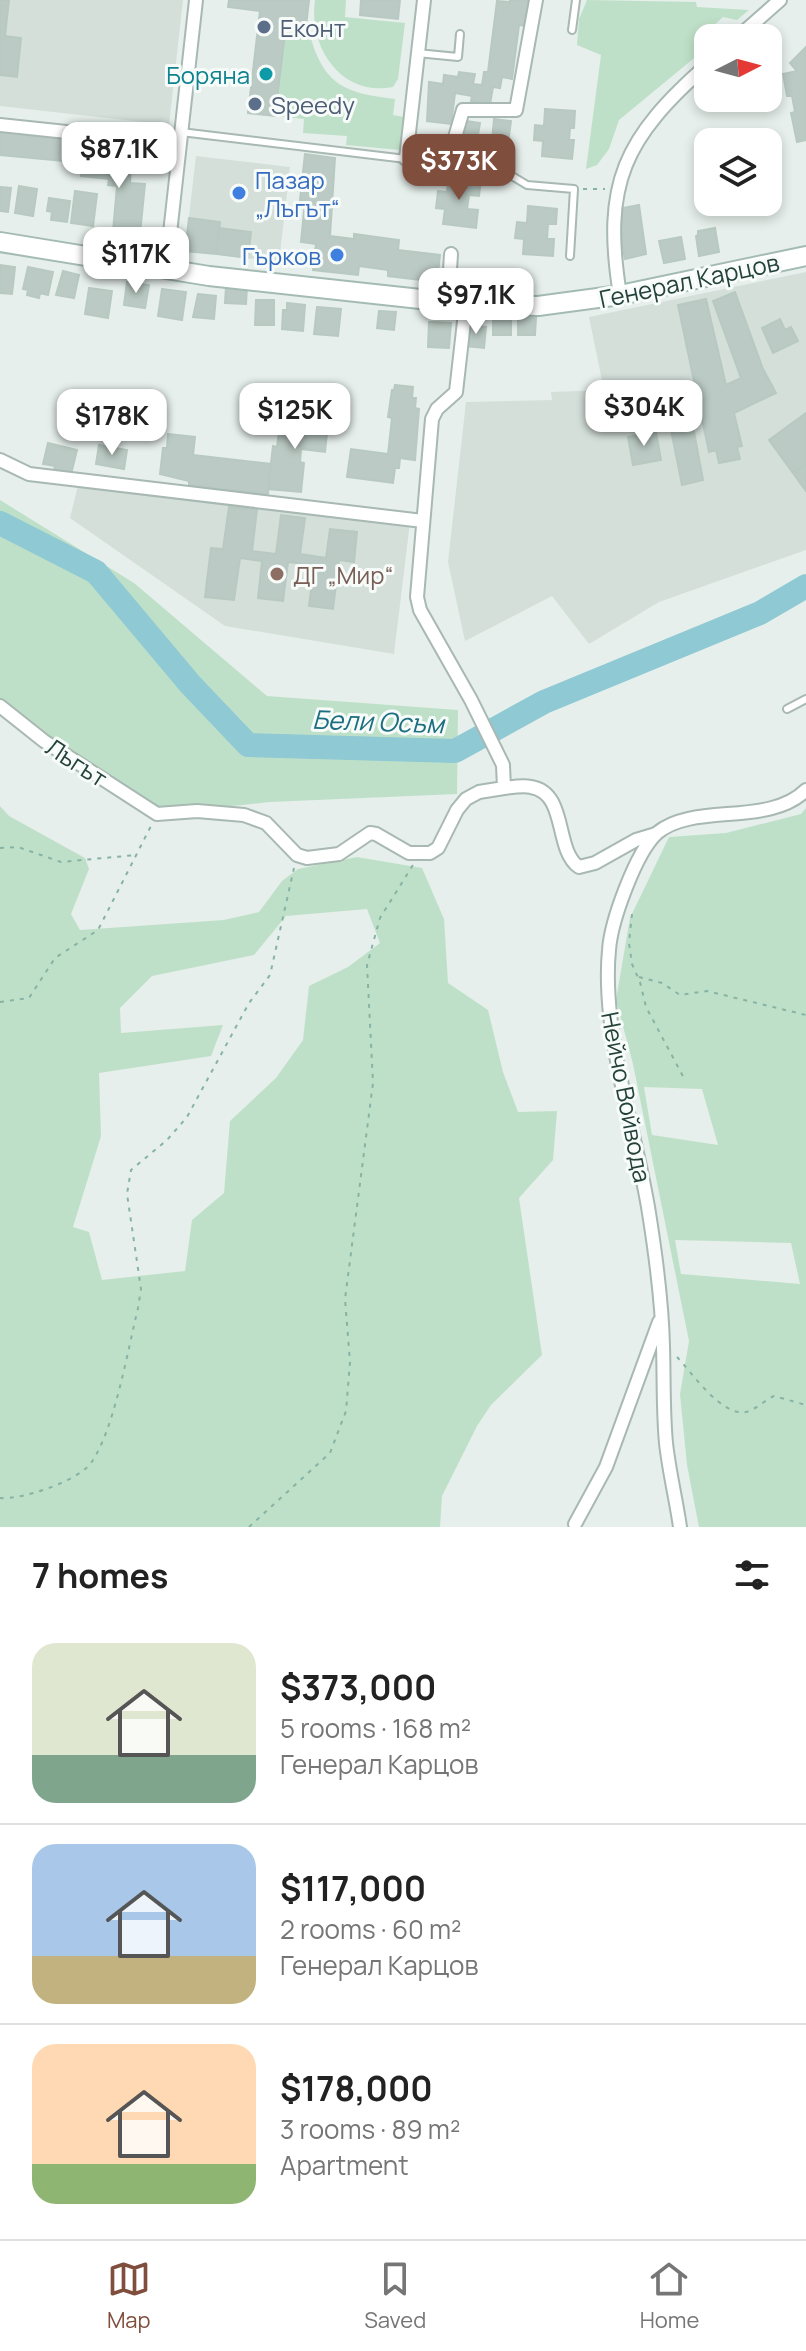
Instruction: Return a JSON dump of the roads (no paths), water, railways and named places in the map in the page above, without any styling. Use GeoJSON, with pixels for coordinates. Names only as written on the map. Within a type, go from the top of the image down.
{"type":"FeatureCollection","features":[{"type":"Feature","properties":{"kind":"main road","name":"Генерал Карцов"},"geometry":{"type":"LineString","coordinates":[[0,242],[166,269],[457,303],[538,306],[620,295],[806,256]]}},
{"type":"Feature","properties":{"kind":"street"},"geometry":{"type":"LineString","coordinates":[[166,269],[196,0]]}},
{"type":"Feature","properties":{"kind":"street"},"geometry":{"type":"LineString","coordinates":[[424,0],[406,159],[492,164]]}},
{"type":"Feature","properties":{"kind":"street"},"geometry":{"type":"LineString","coordinates":[[448,161],[463,110],[516,110],[536,0]]}},
{"type":"Feature","properties":{"kind":"street"},"geometry":{"type":"LineString","coordinates":[[771,0],[780,0]]}},
{"type":"Feature","properties":{"kind":"street"},"geometry":{"type":"LineString","coordinates":[[753,24],[780,0]]}},
{"type":"Feature","properties":{"kind":"street"},"geometry":{"type":"LineString","coordinates":[[620,295],[613,242],[616,189],[627,159],[649,123],[694,78]]}},
{"type":"Feature","properties":{"kind":"street"},"geometry":{"type":"LineString","coordinates":[[0,125],[180,138]]}},
{"type":"Feature","properties":{"kind":"street"},"geometry":{"type":"LineString","coordinates":[[451,254],[457,303],[456,392],[437,409],[432,419],[417,597],[420,610],[494,745],[503,765],[504,788],[531,787],[542,791],[562,827],[568,856],[579,867],[595,863],[636,840],[696,817],[758,811],[781,805],[806,790]]}},
{"type":"Feature","properties":{"kind":"street"},"geometry":{"type":"LineString","coordinates":[[0,460],[29,474],[42,476],[423,521]]}},
{"type":"Feature","properties":{"kind":"street","name":"Лъгът"},"geometry":{"type":"LineString","coordinates":[[0,706],[44,741],[157,814],[197,811],[244,815],[266,823],[297,855],[319,858],[339,854],[370,833],[409,853],[420,854],[438,848],[466,799],[479,792],[504,788]]}},
{"type":"Feature","properties":{"kind":"street","name":"Нейчо Войвода"},"geometry":{"type":"LineString","coordinates":[[656,834],[632,873],[617,911],[609,949],[608,1001],[649,1212],[663,1342],[666,1446],[680,1527]]}},
{"type":"Feature","properties":{"kind":"street"},"geometry":{"type":"LineString","coordinates":[[575,1524],[606,1467],[661,1315]]}},
{"type":"Feature","properties":{"kind":"lane"},"geometry":{"type":"LineString","coordinates":[[572,30],[576,0]]}},
{"type":"Feature","properties":{"kind":"lane"},"geometry":{"type":"LineString","coordinates":[[417,53],[458,57],[460,34]]}},
{"type":"Feature","properties":{"kind":"lane"},"geometry":{"type":"LineString","coordinates":[[180,138],[406,159]]}},
{"type":"Feature","properties":{"kind":"lane"},"geometry":{"type":"LineString","coordinates":[[492,164],[527,185],[574,189],[570,256]]}},
{"type":"Feature","properties":{"kind":"lane"},"geometry":{"type":"LineString","coordinates":[[787,709],[806,699]]}},
{"type":"Feature","properties":{"kind":"waterway","name":"Бели Осъм"},"geometry":{"type":"LineString","coordinates":[[0,523],[96,572],[190,684],[248,745],[455,751],[544,702],[760,613],[806,586]]}},
{"type":"Feature","properties":{"kind":"place","name":"Еконт"},"geometry":{"type":"Point","coordinates":[264,27]}},
{"type":"Feature","properties":{"kind":"place","name":"Боряна"},"geometry":{"type":"Point","coordinates":[266,74]}},
{"type":"Feature","properties":{"kind":"place","name":"Speedy"},"geometry":{"type":"Point","coordinates":[255,104]}},
{"type":"Feature","properties":{"kind":"place","name":"Пазар „Лъгът“"},"geometry":{"type":"Point","coordinates":[239,193]}},
{"type":"Feature","properties":{"kind":"place","name":"Гърков"},"geometry":{"type":"Point","coordinates":[337,255]}},
{"type":"Feature","properties":{"kind":"place","name":"ДГ „Мир“"},"geometry":{"type":"Point","coordinates":[277,574]}}]}
